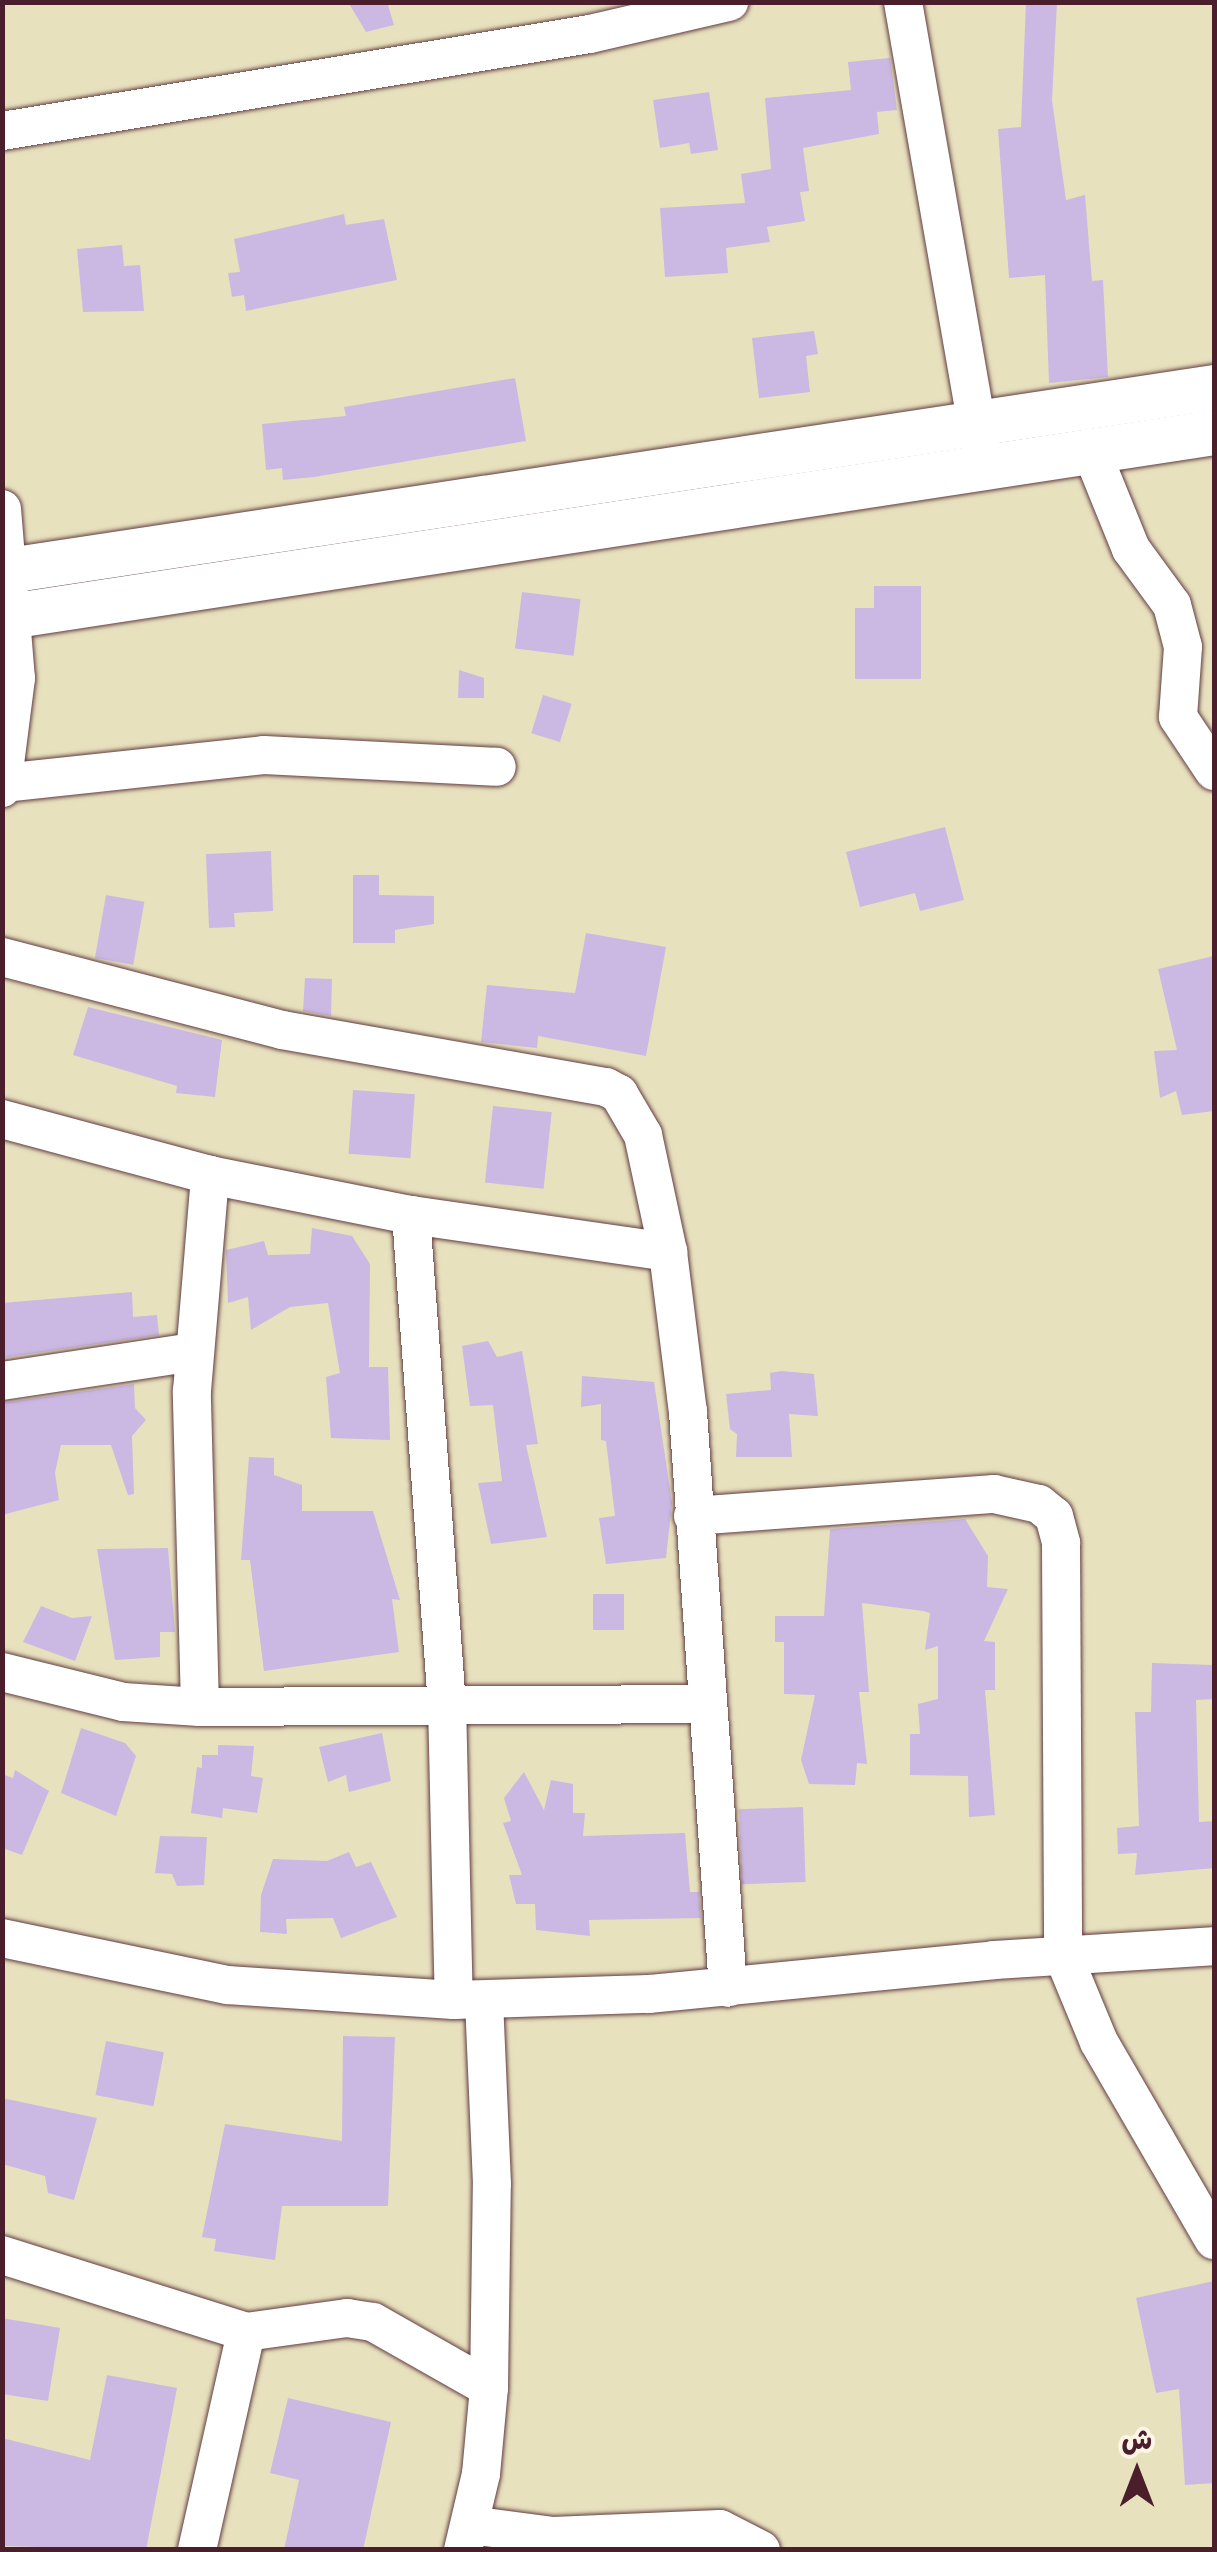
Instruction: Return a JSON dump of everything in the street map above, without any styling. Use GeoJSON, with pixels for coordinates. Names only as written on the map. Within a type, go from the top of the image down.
{"type":"FeatureCollection","features":[{"type":"Feature","properties":{"kind":"street"},"geometry":{"type":"LineString","coordinates":[[2,132],[587,18],[729,2]]}},
{"type":"Feature","properties":{"kind":"street"},"geometry":{"type":"LineString","coordinates":[[903,2],[980,442]]}},
{"type":"Feature","properties":{"kind":"street"},"geometry":{"type":"LineString","coordinates":[[8,616],[980,442],[1214,387]]}},
{"type":"Feature","properties":{"kind":"street"},"geometry":{"type":"LineString","coordinates":[[6,571],[980,442],[1090,448],[1214,432]]}},
{"type":"Feature","properties":{"kind":"street"},"geometry":{"type":"LineString","coordinates":[[1090,448],[1130,548],[1172,604],[1183,647],[1178,717],[1214,770]]}},
{"type":"Feature","properties":{"kind":"street"},"geometry":{"type":"LineString","coordinates":[[2,509],[14,705],[3,785],[264,755],[497,767]]}},
{"type":"Feature","properties":{"kind":"street"},"geometry":{"type":"LineString","coordinates":[[2,957],[282,1030],[606,1087],[619,1094],[642,1135],[668,1252],[688,1412],[728,1988]]}},
{"type":"Feature","properties":{"kind":"street"},"geometry":{"type":"LineString","coordinates":[[2,1119],[210,1174],[411,1214],[668,1252]]}},
{"type":"Feature","properties":{"kind":"street"},"geometry":{"type":"LineString","coordinates":[[200,1707],[194,1352],[210,1174]]}},
{"type":"Feature","properties":{"kind":"street"},"geometry":{"type":"LineString","coordinates":[[411,1214],[469,2000],[492,2184],[489,2388],[466,2537],[572,2537],[720,2529],[761,2550]]}},
{"type":"Feature","properties":{"kind":"street"},"geometry":{"type":"LineString","coordinates":[[2,1381],[194,1352]]}},
{"type":"Feature","properties":{"kind":"street"},"geometry":{"type":"LineString","coordinates":[[693,1516],[994,1494],[1039,1504],[1054,1516],[1061,1544],[1063,1955],[1100,2042],[1214,2240]]}},
{"type":"Feature","properties":{"kind":"street"},"geometry":{"type":"LineString","coordinates":[[2,1672],[123,1702],[200,1707],[447,1702],[706,1704]]}},
{"type":"Feature","properties":{"kind":"street"},"geometry":{"type":"LineString","coordinates":[[2,1938],[227,1984],[360,1999],[469,2000],[728,1988],[1063,1955],[1214,1946]]}},
{"type":"Feature","properties":{"kind":"street"},"geometry":{"type":"LineString","coordinates":[[2,2255],[246,2332],[348,2318],[374,2322],[489,2388]]}},
{"type":"Feature","properties":{"kind":"street"},"geometry":{"type":"LineString","coordinates":[[197,2550],[246,2332]]}},
{"type":"Feature","properties":{"kind":"building"},"geometry":{"type":"Polygon","coordinates":[[[348,2],[387,2],[394,25],[366,32],[348,2]]]}},
{"type":"Feature","properties":{"kind":"building"},"geometry":{"type":"Polygon","coordinates":[[[1026,2],[1057,2],[1052,100],[1066,200],[1085,195],[1092,281],[1103,280],[1108,377],[1049,383],[1045,275],[1009,278],[998,129],[1021,127],[1026,2]]]}},
{"type":"Feature","properties":{"kind":"building"},"geometry":{"type":"Polygon","coordinates":[[[890,58],[897,110],[877,112],[879,134],[803,148],[809,191],[800,192],[805,221],[767,227],[770,242],[726,248],[728,273],[665,277],[660,208],[745,203],[741,174],[771,169],[765,98],[851,90],[848,62],[890,58]]]}},
{"type":"Feature","properties":{"kind":"building"},"geometry":{"type":"Polygon","coordinates":[[[709,92],[718,150],[691,154],[689,143],[660,148],[653,100],[709,92]]]}},
{"type":"Feature","properties":{"kind":"building"},"geometry":{"type":"Polygon","coordinates":[[[344,214],[346,225],[384,219],[397,280],[246,311],[244,295],[232,297],[228,273],[240,272],[234,239],[344,214]]]}},
{"type":"Feature","properties":{"kind":"building"},"geometry":{"type":"Polygon","coordinates":[[[122,245],[124,266],[140,265],[144,311],[83,312],[77,249],[122,245]]]}},
{"type":"Feature","properties":{"kind":"building"},"geometry":{"type":"Polygon","coordinates":[[[814,331],[818,354],[806,356],[810,392],[759,398],[752,338],[814,331]]]}},
{"type":"Feature","properties":{"kind":"building"},"geometry":{"type":"Polygon","coordinates":[[[515,378],[526,441],[314,477],[283,480],[282,468],[266,470],[262,424],[346,416],[344,407],[515,378]]]}},
{"type":"Feature","properties":{"kind":"building"},"geometry":{"type":"Polygon","coordinates":[[[874,586],[921,586],[921,679],[855,679],[855,608],[874,608],[874,586]]]}},
{"type":"Feature","properties":{"kind":"building"},"geometry":{"type":"Polygon","coordinates":[[[522,592],[581,599],[574,656],[515,649],[522,592]]]}},
{"type":"Feature","properties":{"kind":"building"},"geometry":{"type":"Polygon","coordinates":[[[459,670],[484,678],[484,698],[458,698],[459,670]]]}},
{"type":"Feature","properties":{"kind":"building"},"geometry":{"type":"Polygon","coordinates":[[[543,695],[572,704],[560,742],[531,733],[543,695]]]}},
{"type":"Feature","properties":{"kind":"building"},"geometry":{"type":"Polygon","coordinates":[[[945,827],[964,900],[920,911],[915,893],[860,907],[846,852],[945,827]]]}},
{"type":"Feature","properties":{"kind":"building"},"geometry":{"type":"Polygon","coordinates":[[[271,851],[273,911],[234,913],[235,927],[209,928],[206,854],[271,851]]]}},
{"type":"Feature","properties":{"kind":"building"},"geometry":{"type":"Polygon","coordinates":[[[353,875],[379,875],[379,895],[434,896],[434,924],[395,930],[395,943],[353,943],[353,875]]]}},
{"type":"Feature","properties":{"kind":"building"},"geometry":{"type":"Polygon","coordinates":[[[106,895],[144,902],[133,965],[95,958],[106,895]]]}},
{"type":"Feature","properties":{"kind":"building"},"geometry":{"type":"Polygon","coordinates":[[[586,933],[666,947],[646,1056],[538,1036],[537,1048],[481,1042],[487,985],[575,993],[586,933]]]}},
{"type":"Feature","properties":{"kind":"building"},"geometry":{"type":"Polygon","coordinates":[[[1214,956],[1214,1111],[1182,1115],[1176,1091],[1160,1098],[1154,1051],[1177,1050],[1158,969],[1214,956]]]}},
{"type":"Feature","properties":{"kind":"building"},"geometry":{"type":"Polygon","coordinates":[[[305,978],[332,979],[331,1016],[303,1011],[305,978]]]}},
{"type":"Feature","properties":{"kind":"building"},"geometry":{"type":"Polygon","coordinates":[[[88,1007],[222,1040],[215,1097],[176,1093],[177,1086],[73,1055],[88,1007]]]}},
{"type":"Feature","properties":{"kind":"building"},"geometry":{"type":"Polygon","coordinates":[[[353,1090],[415,1094],[410,1158],[349,1154],[353,1090]]]}},
{"type":"Feature","properties":{"kind":"building"},"geometry":{"type":"Polygon","coordinates":[[[493,1106],[552,1112],[544,1189],[485,1183],[493,1106]]]}},
{"type":"Feature","properties":{"kind":"building"},"geometry":{"type":"Polygon","coordinates":[[[312,1228],[352,1236],[370,1264],[369,1367],[388,1367],[390,1440],[331,1438],[326,1377],[340,1373],[328,1303],[290,1307],[251,1330],[248,1297],[228,1303],[226,1250],[264,1241],[268,1255],[310,1254],[312,1228]]]}},
{"type":"Feature","properties":{"kind":"building"},"geometry":{"type":"Polygon","coordinates":[[[132,1292],[133,1317],[157,1315],[159,1335],[2,1358],[2,1303],[132,1292]]]}},
{"type":"Feature","properties":{"kind":"building"},"geometry":{"type":"Polygon","coordinates":[[[488,1341],[497,1357],[522,1351],[538,1444],[526,1445],[547,1537],[491,1544],[478,1483],[502,1481],[493,1405],[470,1406],[462,1346],[488,1341]]]}},
{"type":"Feature","properties":{"kind":"building"},"geometry":{"type":"Polygon","coordinates":[[[770,1373],[814,1374],[818,1416],[789,1414],[792,1457],[736,1457],[737,1434],[730,1429],[726,1394],[771,1390],[770,1373]]]}},
{"type":"Feature","properties":{"kind":"building"},"geometry":{"type":"Polygon","coordinates":[[[582,1376],[654,1382],[672,1503],[666,1558],[606,1564],[599,1518],[615,1516],[606,1441],[601,1440],[601,1404],[581,1407],[582,1376]]]}},
{"type":"Feature","properties":{"kind":"building"},"geometry":{"type":"Polygon","coordinates":[[[134,1384],[135,1408],[146,1420],[132,1436],[134,1494],[128,1495],[111,1445],[61,1445],[55,1473],[59,1500],[2,1515],[2,1403],[134,1384]]]}},
{"type":"Feature","properties":{"kind":"building"},"geometry":{"type":"Polygon","coordinates":[[[249,1457],[274,1458],[274,1475],[302,1485],[302,1511],[373,1511],[400,1600],[392,1599],[399,1652],[264,1671],[250,1560],[241,1560],[249,1457]]]}},
{"type":"Feature","properties":{"kind":"building"},"geometry":{"type":"Polygon","coordinates":[[[965,1519],[988,1556],[987,1587],[1008,1589],[984,1641],[995,1642],[995,1690],[985,1690],[995,1815],[969,1817],[968,1776],[910,1775],[910,1734],[920,1734],[918,1704],[938,1699],[938,1646],[925,1650],[930,1613],[923,1611],[862,1603],[869,1692],[859,1692],[867,1764],[857,1763],[855,1785],[809,1784],[801,1760],[815,1695],[784,1694],[784,1642],[775,1642],[775,1616],[824,1616],[830,1529],[965,1519]]]}},
{"type":"Feature","properties":{"kind":"building"},"geometry":{"type":"Polygon","coordinates":[[[168,1548],[175,1632],[160,1632],[160,1657],[115,1660],[97,1549],[168,1548]]]}},
{"type":"Feature","properties":{"kind":"building"},"geometry":{"type":"Polygon","coordinates":[[[593,1594],[624,1594],[624,1630],[593,1630],[593,1594]]]}},
{"type":"Feature","properties":{"kind":"building"},"geometry":{"type":"Polygon","coordinates":[[[41,1606],[72,1618],[92,1616],[75,1661],[23,1642],[41,1606]]]}},
{"type":"Feature","properties":{"kind":"building"},"geometry":{"type":"Polygon","coordinates":[[[1152,1663],[1214,1665],[1214,1699],[1196,1700],[1199,1822],[1214,1821],[1214,1868],[1135,1875],[1137,1853],[1118,1854],[1117,1828],[1139,1826],[1135,1712],[1151,1712],[1152,1663]]]}},
{"type":"Feature","properties":{"kind":"building"},"geometry":{"type":"Polygon","coordinates":[[[81,1728],[125,1743],[136,1756],[116,1816],[61,1793],[81,1728]]]}},
{"type":"Feature","properties":{"kind":"building"},"geometry":{"type":"Polygon","coordinates":[[[382,1733],[391,1781],[349,1792],[346,1775],[328,1782],[319,1747],[382,1733]]]}},
{"type":"Feature","properties":{"kind":"building"},"geometry":{"type":"Polygon","coordinates":[[[218,1745],[254,1746],[251,1776],[263,1778],[257,1813],[223,1808],[222,1818],[191,1813],[197,1767],[202,1768],[202,1755],[218,1755],[218,1745]]]}},
{"type":"Feature","properties":{"kind":"building"},"geometry":{"type":"Polygon","coordinates":[[[15,1770],[49,1791],[22,1855],[2,1848],[2,1774],[13,1778],[15,1770]]]}},
{"type":"Feature","properties":{"kind":"building"},"geometry":{"type":"Polygon","coordinates":[[[524,1772],[544,1810],[551,1780],[573,1784],[573,1813],[585,1813],[583,1836],[685,1833],[690,1892],[699,1892],[701,1918],[589,1920],[590,1936],[536,1930],[535,1904],[516,1904],[509,1875],[522,1875],[503,1823],[511,1821],[504,1798],[524,1772]]]}},
{"type":"Feature","properties":{"kind":"building"},"geometry":{"type":"Polygon","coordinates":[[[803,1807],[806,1882],[742,1884],[739,1809],[803,1807]]]}},
{"type":"Feature","properties":{"kind":"building"},"geometry":{"type":"Polygon","coordinates":[[[160,1836],[207,1837],[204,1885],[177,1886],[172,1874],[155,1873],[160,1836]]]}},
{"type":"Feature","properties":{"kind":"building"},"geometry":{"type":"Polygon","coordinates":[[[349,1852],[356,1867],[371,1862],[397,1917],[341,1938],[333,1918],[286,1919],[287,1934],[260,1932],[261,1895],[273,1859],[327,1861],[349,1852]]]}},
{"type":"Feature","properties":{"kind":"building"},"geometry":{"type":"Polygon","coordinates":[[[343,2036],[395,2037],[388,2206],[282,2206],[275,2260],[214,2251],[216,2239],[202,2237],[225,2124],[342,2141],[343,2036]]]}},
{"type":"Feature","properties":{"kind":"building"},"geometry":{"type":"Polygon","coordinates":[[[106,2041],[164,2052],[153,2106],[96,2095],[106,2041]]]}},
{"type":"Feature","properties":{"kind":"building"},"geometry":{"type":"Polygon","coordinates":[[[2,2098],[97,2118],[74,2200],[48,2193],[45,2176],[2,2164],[2,2098]]]}},
{"type":"Feature","properties":{"kind":"building"},"geometry":{"type":"Polygon","coordinates":[[[1214,2281],[1214,2483],[1185,2485],[1179,2389],[1156,2393],[1136,2298],[1214,2281]]]}},
{"type":"Feature","properties":{"kind":"building"},"geometry":{"type":"Polygon","coordinates":[[[2,2318],[60,2328],[48,2401],[2,2394],[2,2318]]]}},
{"type":"Feature","properties":{"kind":"building"},"geometry":{"type":"Polygon","coordinates":[[[107,2375],[177,2388],[146,2550],[2,2546],[2,2438],[90,2460],[107,2375]]]}},
{"type":"Feature","properties":{"kind":"building"},"geometry":{"type":"Polygon","coordinates":[[[288,2398],[391,2422],[363,2550],[284,2550],[299,2480],[270,2473],[288,2398]]]}}]}
